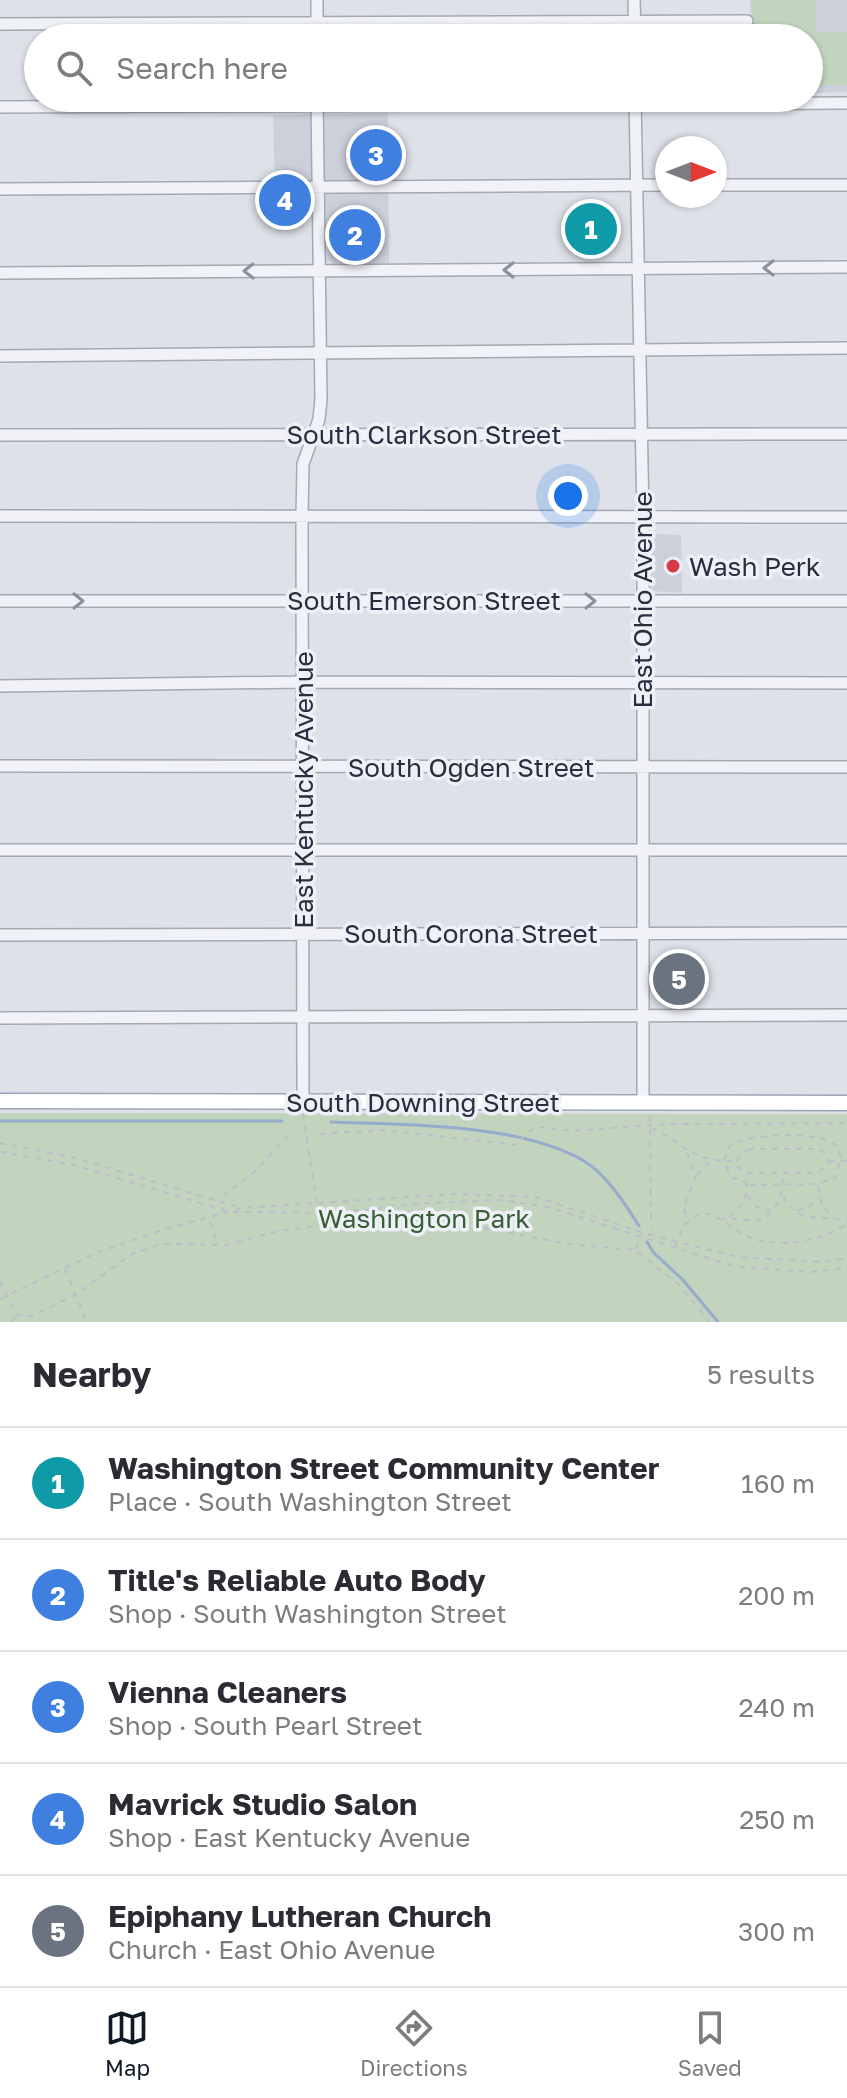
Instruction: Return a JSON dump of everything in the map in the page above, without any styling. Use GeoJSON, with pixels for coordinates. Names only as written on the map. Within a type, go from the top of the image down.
{"type":"FeatureCollection","features":[{"type":"Feature","properties":{"kind":"main road","name":"South Downing Street"},"geometry":{"type":"LineString","coordinates":[[0,1101],[303,1101],[646,1107],[847,1103]]}},
{"type":"Feature","properties":{"kind":"street"},"geometry":{"type":"LineString","coordinates":[[317,0],[317,23]]}},
{"type":"Feature","properties":{"kind":"street"},"geometry":{"type":"LineString","coordinates":[[634,0],[635,24]]}},
{"type":"Feature","properties":{"kind":"street"},"geometry":{"type":"LineString","coordinates":[[0,24],[747,21]]}},
{"type":"Feature","properties":{"kind":"street"},"geometry":{"type":"LineString","coordinates":[[823,103],[847,103]]}},
{"type":"Feature","properties":{"kind":"street"},"geometry":{"type":"LineString","coordinates":[[0,107],[24,107]]}},
{"type":"Feature","properties":{"kind":"street","name":"East Kentucky Avenue"},"geometry":{"type":"LineString","coordinates":[[303,1101],[302,516],[303,464],[321,408],[317,112]]}},
{"type":"Feature","properties":{"kind":"street","name":"East Ohio Avenue"},"geometry":{"type":"LineString","coordinates":[[635,112],[637,350],[643,517],[643,1015],[646,1107]]}},
{"type":"Feature","properties":{"kind":"street"},"geometry":{"type":"LineString","coordinates":[[0,189],[655,185]]}},
{"type":"Feature","properties":{"kind":"street"},"geometry":{"type":"LineString","coordinates":[[727,185],[847,185]]}},
{"type":"Feature","properties":{"kind":"street"},"geometry":{"type":"LineString","coordinates":[[0,273],[847,267]]}},
{"type":"Feature","properties":{"kind":"street"},"geometry":{"type":"LineString","coordinates":[[0,356],[847,348]]}},
{"type":"Feature","properties":{"kind":"street","name":"South Clarkson Street"},"geometry":{"type":"LineString","coordinates":[[0,435],[847,434]]}},
{"type":"Feature","properties":{"kind":"street"},"geometry":{"type":"LineString","coordinates":[[0,516],[847,517]]}},
{"type":"Feature","properties":{"kind":"street","name":"South Emerson Street"},"geometry":{"type":"LineString","coordinates":[[0,601],[847,601]]}},
{"type":"Feature","properties":{"kind":"street"},"geometry":{"type":"LineString","coordinates":[[0,686],[303,682],[847,683]]}},
{"type":"Feature","properties":{"kind":"street","name":"South Ogden Street"},"geometry":{"type":"LineString","coordinates":[[0,766],[847,767]]}},
{"type":"Feature","properties":{"kind":"street"},"geometry":{"type":"LineString","coordinates":[[0,850],[847,850]]}},
{"type":"Feature","properties":{"kind":"street","name":"South Corona Street"},"geometry":{"type":"LineString","coordinates":[[0,935],[847,933]]}},
{"type":"Feature","properties":{"kind":"street"},"geometry":{"type":"LineString","coordinates":[[0,1018],[847,1015]]}},
{"type":"Feature","properties":{"kind":"path"},"geometry":{"type":"LineString","coordinates":[[303,1101],[304,1133],[317,1205]]}},
{"type":"Feature","properties":{"kind":"path"},"geometry":{"type":"LineString","coordinates":[[646,1107],[650,1127],[651,1227]]}},
{"type":"Feature","properties":{"kind":"path"},"geometry":{"type":"LineString","coordinates":[[320,1134],[382,1130],[518,1145],[525,1133],[538,1127],[570,1131],[669,1124],[847,1123]]}},
{"type":"Feature","properties":{"kind":"path"},"geometry":{"type":"LineString","coordinates":[[650,1127],[687,1152],[710,1161],[736,1161],[748,1149],[748,1139]]}},
{"type":"Feature","properties":{"kind":"path"},"geometry":{"type":"LineString","coordinates":[[223,1196],[255,1171],[293,1131]]}},
{"type":"Feature","properties":{"kind":"path"},"geometry":{"type":"LineString","coordinates":[[783,1137],[783,1149]]}},
{"type":"Feature","properties":{"kind":"path"},"geometry":{"type":"LineString","coordinates":[[783,1137],[818,1139],[834,1144],[842,1161],[836,1177],[818,1184],[783,1185],[748,1184],[731,1177],[724,1161],[730,1146],[748,1139],[783,1137]]}},
{"type":"Feature","properties":{"kind":"path"},"geometry":{"type":"LineString","coordinates":[[818,1139],[818,1149],[829,1161],[847,1161]]}},
{"type":"Feature","properties":{"kind":"path"},"geometry":{"type":"LineString","coordinates":[[0,1143],[76,1158],[242,1208]]}},
{"type":"Feature","properties":{"kind":"path"},"geometry":{"type":"LineString","coordinates":[[748,1149],[818,1149]]}},
{"type":"Feature","properties":{"kind":"path"},"geometry":{"type":"LineString","coordinates":[[0,1152],[70,1164],[228,1212],[330,1213],[428,1203],[501,1200],[548,1207],[747,1268],[810,1272],[847,1268]]}},
{"type":"Feature","properties":{"kind":"path"},"geometry":{"type":"LineString","coordinates":[[687,1152],[696,1176]]}},
{"type":"Feature","properties":{"kind":"path"},"geometry":{"type":"LineString","coordinates":[[689,1220],[683,1208],[696,1176],[710,1161]]}},
{"type":"Feature","properties":{"kind":"path"},"geometry":{"type":"LineString","coordinates":[[736,1161],[738,1167],[748,1173],[817,1173],[826,1168],[829,1161]]}},
{"type":"Feature","properties":{"kind":"path"},"geometry":{"type":"LineString","coordinates":[[730,1217],[747,1196],[748,1173]]}},
{"type":"Feature","properties":{"kind":"path"},"geometry":{"type":"LineString","coordinates":[[720,1220],[730,1217],[747,1221],[772,1211],[783,1195],[783,1173]]}},
{"type":"Feature","properties":{"kind":"path"},"geometry":{"type":"LineString","coordinates":[[817,1173],[819,1197],[834,1218]]}},
{"type":"Feature","properties":{"kind":"path"},"geometry":{"type":"LineString","coordinates":[[0,1299],[64,1268],[165,1229],[242,1208],[455,1194],[521,1194],[676,1242],[766,1261],[847,1258]]}},
{"type":"Feature","properties":{"kind":"path"},"geometry":{"type":"LineString","coordinates":[[783,1195],[795,1212],[808,1219],[834,1218],[847,1223]]}},
{"type":"Feature","properties":{"kind":"path"},"geometry":{"type":"LineString","coordinates":[[747,1196],[757,1207],[772,1211]]}},
{"type":"Feature","properties":{"kind":"path"},"geometry":{"type":"LineString","coordinates":[[795,1212],[810,1206],[819,1197]]}},
{"type":"Feature","properties":{"kind":"path"},"geometry":{"type":"LineString","coordinates":[[675,1247],[689,1220],[703,1213],[755,1239],[792,1242],[813,1239],[847,1223]]}},
{"type":"Feature","properties":{"kind":"path"},"geometry":{"type":"LineString","coordinates":[[16,1315],[32,1316],[75,1295],[144,1249],[161,1244],[236,1244],[278,1231],[400,1216],[451,1221],[567,1244],[635,1250],[678,1284],[710,1322]]}},
{"type":"Feature","properties":{"kind":"path"},"geometry":{"type":"LineString","coordinates":[[210,1222],[219,1245]]}},
{"type":"Feature","properties":{"kind":"path"},"geometry":{"type":"LineString","coordinates":[[635,1250],[641,1239]]}},
{"type":"Feature","properties":{"kind":"path"},"geometry":{"type":"LineString","coordinates":[[64,1268],[87,1322]]}},
{"type":"Feature","properties":{"kind":"path"},"geometry":{"type":"LineString","coordinates":[[0,1281],[16,1315]]}},
{"type":"Feature","properties":{"kind":"path"},"geometry":{"type":"LineString","coordinates":[[12,1322],[16,1315]]}},
{"type":"Feature","properties":{"kind":"path"},"geometry":{"type":"LineString","coordinates":[[29,1322],[32,1316]]}},
{"type":"Feature","properties":{"kind":"shaded area"},"geometry":{"type":"Polygon","coordinates":[[[750,0],[847,0],[847,92],[823,93],[823,24],[750,24],[750,0]]]}},
{"type":"Feature","properties":{"kind":"shaded area"},"geometry":{"type":"Polygon","coordinates":[[[388,113],[389,263],[334,263],[327,260],[326,208],[279,209],[279,190],[275,190],[273,115],[388,113]]]}},
{"type":"Feature","properties":{"kind":"shaded area"},"geometry":{"type":"Polygon","coordinates":[[[650,534],[681,535],[682,593],[650,591],[650,534]]]}},
{"type":"Feature","properties":{"kind":"green space"},"geometry":{"type":"Polygon","coordinates":[[[752,0],[817,0],[817,24],[752,24],[752,0]]]}},
{"type":"Feature","properties":{"kind":"green space"},"geometry":{"type":"Polygon","coordinates":[[[823,32],[847,32],[847,85],[823,85],[823,32]]]}},
{"type":"Feature","properties":{"kind":"green space","name":"Washington Park"},"geometry":{"type":"Polygon","coordinates":[[[0,1113],[847,1114],[847,1322],[0,1322],[0,1113]]]}},
{"type":"Feature","properties":{"kind":"waterway"},"geometry":{"type":"LineString","coordinates":[[0,1121],[282,1121]]}},
{"type":"Feature","properties":{"kind":"waterway"},"geometry":{"type":"LineString","coordinates":[[331,1122],[461,1128],[528,1139],[558,1149],[584,1161],[600,1174],[639,1226]]}},
{"type":"Feature","properties":{"kind":"waterway"},"geometry":{"type":"LineString","coordinates":[[647,1242],[718,1322]]}},
{"type":"Feature","properties":{"kind":"place","name":"Vienna Cleaners"},"geometry":{"type":"Point","coordinates":[376,155]}},
{"type":"Feature","properties":{"kind":"place","name":"Mavrick Studio Salon"},"geometry":{"type":"Point","coordinates":[285,200]}},
{"type":"Feature","properties":{"kind":"place","name":"Washington Street Community Center"},"geometry":{"type":"Point","coordinates":[591,229]}},
{"type":"Feature","properties":{"kind":"place","name":"Title's Reliable Auto Body"},"geometry":{"type":"Point","coordinates":[355,235]}},
{"type":"Feature","properties":{"kind":"place","name":"Wash Perk"},"geometry":{"type":"Point","coordinates":[673,566]}},
{"type":"Feature","properties":{"kind":"place","name":"Epiphany Lutheran Church"},"geometry":{"type":"Point","coordinates":[679,979]}}]}
